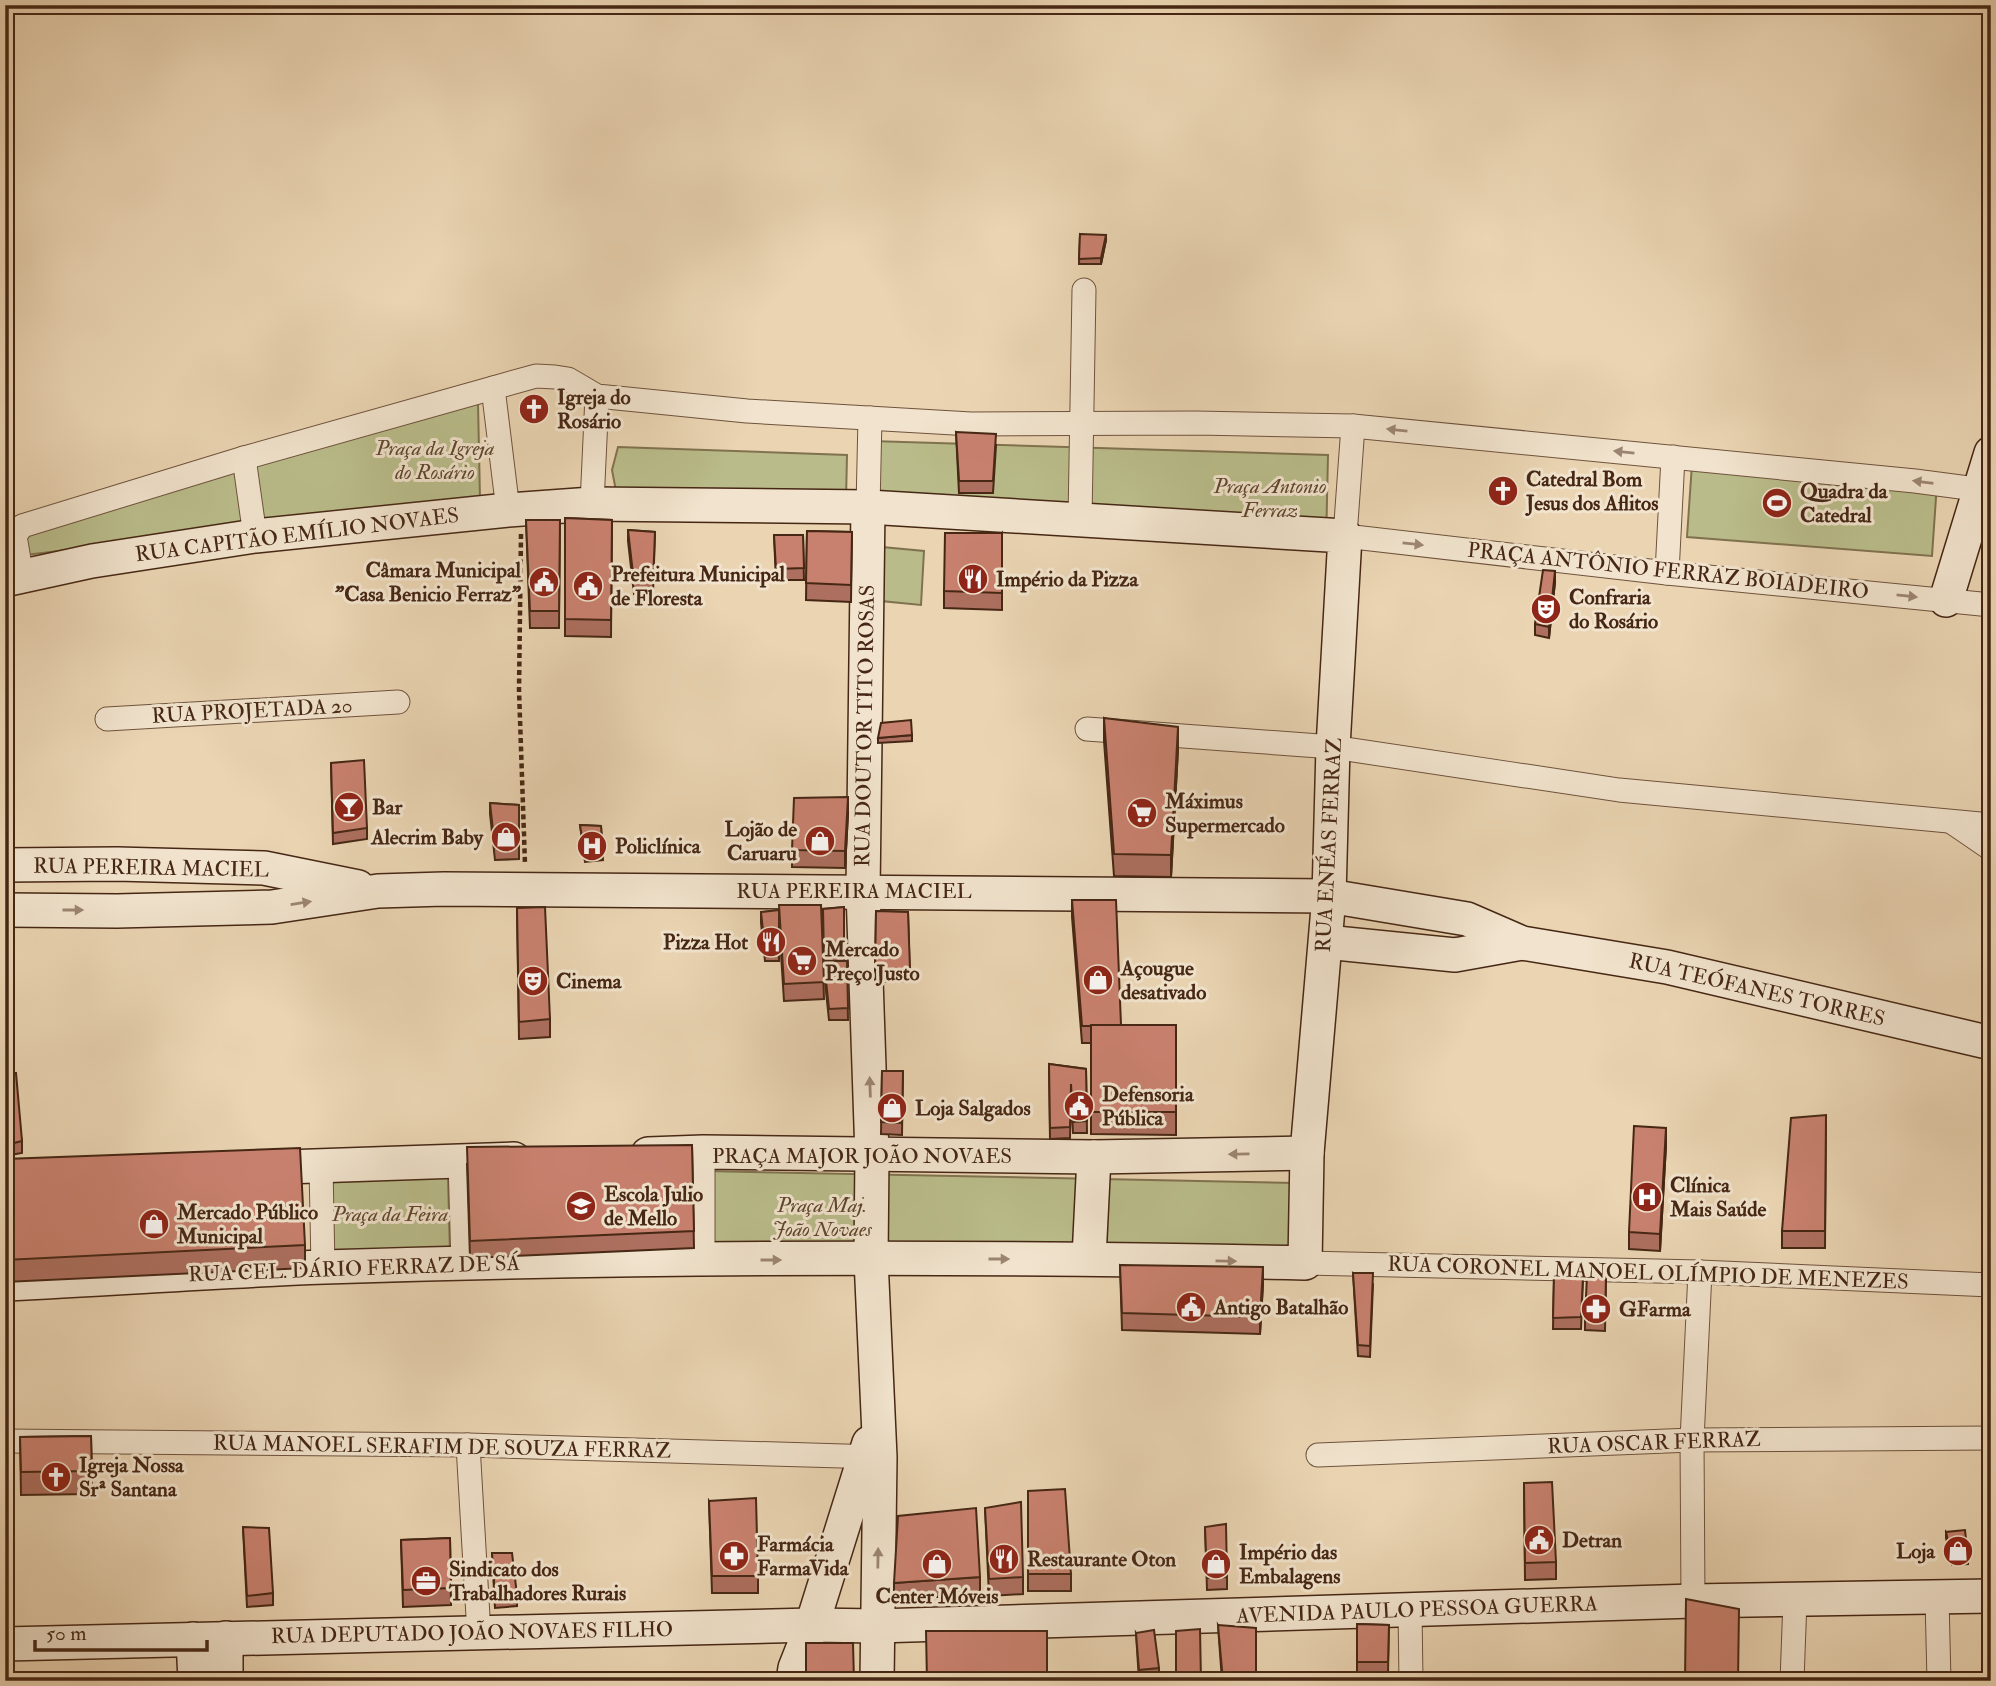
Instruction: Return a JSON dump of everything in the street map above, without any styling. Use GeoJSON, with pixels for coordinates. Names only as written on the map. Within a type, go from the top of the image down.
{"type":"FeatureCollection","features":[{"type":"Feature","properties":{"kind":"street"},"geometry":{"type":"LineString","coordinates":[[1080,519],[1084,290]]}},
{"type":"Feature","properties":{"kind":"street"},"geometry":{"type":"LineString","coordinates":[[14,579],[15,536],[22,526],[244,458],[536,376],[568,379],[597,396],[747,411],[971,425],[1083,423],[1353,426],[1985,490]]}},
{"type":"Feature","properties":{"kind":"street"},"geometry":{"type":"LineString","coordinates":[[493,388],[514,509]]}},
{"type":"Feature","properties":{"kind":"street"},"geometry":{"type":"LineString","coordinates":[[592,504],[597,396]]}},
{"type":"Feature","properties":{"kind":"street"},"geometry":{"type":"LineString","coordinates":[[869,507],[870,418]]}},
{"type":"Feature","properties":{"kind":"street"},"geometry":{"type":"LineString","coordinates":[[1345,536],[1353,426]]}},
{"type":"Feature","properties":{"kind":"street"},"geometry":{"type":"LineString","coordinates":[[1945,600],[1985,490],[1991,453]]}},
{"type":"Feature","properties":{"kind":"street"},"geometry":{"type":"LineString","coordinates":[[1667,573],[1673,457]]}},
{"type":"Feature","properties":{"kind":"street"},"geometry":{"type":"LineString","coordinates":[[244,458],[255,536]]}},
{"type":"Feature","properties":{"kind":"street","name":"RUA CAPITÃO EMÍLIO NOVAES"},"geometry":{"type":"LineString","coordinates":[[14,579],[92,561],[255,536],[514,509],[592,504],[869,507],[1345,536]]}},
{"type":"Feature","properties":{"kind":"street","name":"RUA DOUTOR TITO ROSAS"},"geometry":{"type":"LineString","coordinates":[[869,507],[863,891],[877,1412],[872,1456],[877,1681]]}},
{"type":"Feature","properties":{"kind":"street","name":"PRAÇA ANTÔNIO FERRAZ BOIADEIRO"},"geometry":{"type":"LineString","coordinates":[[1345,536],[1667,573],[1991,605]]}},
{"type":"Feature","properties":{"kind":"street","name":"RUA ENÉAS FERRAZ"},"geometry":{"type":"LineString","coordinates":[[1305,1263],[1307,1153],[1329,896],[1333,747],[1345,536]]}},
{"type":"Feature","properties":{"kind":"street","name":"RUA PROJETADA 20"},"geometry":{"type":"LineString","coordinates":[[107,719],[397,702]]}},
{"type":"Feature","properties":{"kind":"street"},"geometry":{"type":"LineString","coordinates":[[1087,729],[1333,747],[1619,790],[1991,825]]}},
{"type":"Feature","properties":{"kind":"street"},"geometry":{"type":"LineString","coordinates":[[1952,822],[1991,849]]}},
{"type":"Feature","properties":{"kind":"street"},"geometry":{"type":"LineString","coordinates":[[117,864],[117,911]]}},
{"type":"Feature","properties":{"kind":"street","name":"RUA PEREIRA MACIEL"},"geometry":{"type":"LineString","coordinates":[[5,865],[117,864],[264,868],[378,891]]}},
{"type":"Feature","properties":{"kind":"street","name":"RUA PEREIRA MACIEL"},"geometry":{"type":"LineString","coordinates":[[5,910],[117,911],[272,907],[378,891],[863,891],[1329,896],[1467,919],[1522,943]]}},
{"type":"Feature","properties":{"kind":"street"},"geometry":{"type":"LineString","coordinates":[[1326,942],[1455,955],[1522,943]]}},
{"type":"Feature","properties":{"kind":"street","name":"RUA TEÓFANES TORRES"},"geometry":{"type":"LineString","coordinates":[[1522,943],[1667,967],[1991,1043]]}},
{"type":"Feature","properties":{"kind":"street"},"geometry":{"type":"LineString","coordinates":[[622,1155],[703,1153]]}},
{"type":"Feature","properties":{"kind":"street","name":"PRAÇA MAJOR JOÃO NOVAES"},"geometry":{"type":"LineString","coordinates":[[703,1260],[703,1153],[1094,1157],[1307,1153]]}},
{"type":"Feature","properties":{"kind":"street"},"geometry":{"type":"LineString","coordinates":[[1089,1258],[1094,1157]]}},
{"type":"Feature","properties":{"kind":"street"},"geometry":{"type":"LineString","coordinates":[[225,1169],[541,1158]]}},
{"type":"Feature","properties":{"kind":"street"},"geometry":{"type":"LineString","coordinates":[[460,1161],[463,1264]]}},
{"type":"Feature","properties":{"kind":"street"},"geometry":{"type":"LineString","coordinates":[[321,1166],[323,1268]]}},
{"type":"Feature","properties":{"kind":"street"},"geometry":{"type":"LineString","coordinates":[[703,1260],[1089,1258],[1305,1263]]}},
{"type":"Feature","properties":{"kind":"street","name":"RUA CEL. DÁRIO FERRAZ DE SÁ"},"geometry":{"type":"LineString","coordinates":[[5,1284],[323,1268],[703,1260]]}},
{"type":"Feature","properties":{"kind":"street","name":"RUA CORONEL MANOEL OLÍMPIO DE MENEZES"},"geometry":{"type":"LineString","coordinates":[[1305,1263],[1700,1272],[1991,1285]]}},
{"type":"Feature","properties":{"kind":"street"},"geometry":{"type":"LineString","coordinates":[[1693,1601],[1692,1440],[1700,1272]]}},
{"type":"Feature","properties":{"kind":"street","name":"RUA OSCAR FERRAZ"},"geometry":{"type":"LineString","coordinates":[[1318,1455],[1692,1440],[1991,1438]]}},
{"type":"Feature","properties":{"kind":"street","name":"RUA MANOEL SERAFIM DE SOUZA FERRAZ"},"geometry":{"type":"LineString","coordinates":[[5,1441],[468,1445],[872,1456]]}},
{"type":"Feature","properties":{"kind":"street"},"geometry":{"type":"LineString","coordinates":[[468,1445],[479,1634]]}},
{"type":"Feature","properties":{"kind":"street"},"geometry":{"type":"LineString","coordinates":[[793,1681],[800,1653],[828,1626],[872,1456]]}},
{"type":"Feature","properties":{"kind":"street","name":"AVENIDA PAULO PESSOA GUERRA"},"geometry":{"type":"LineString","coordinates":[[828,1626],[1693,1601],[1991,1596]]}},
{"type":"Feature","properties":{"kind":"street"},"geometry":{"type":"LineString","coordinates":[[1937,1598],[1939,1681]]}},
{"type":"Feature","properties":{"kind":"street"},"geometry":{"type":"LineString","coordinates":[[1792,1681],[1795,1600]]}},
{"type":"Feature","properties":{"kind":"street"},"geometry":{"type":"LineString","coordinates":[[1410,1610],[1411,1681]]}},
{"type":"Feature","properties":{"kind":"street","name":"RUA DEPUTADO JOÃO NOVAES FILHO"},"geometry":{"type":"LineString","coordinates":[[5,1644],[828,1626]]}},
{"type":"Feature","properties":{"kind":"street"},"geometry":{"type":"LineString","coordinates":[[195,1681],[209,1638]]}},
{"type":"Feature","properties":{"kind":"street"},"geometry":{"type":"LineString","coordinates":[[209,1638],[226,1681]]}},
{"type":"Feature","properties":{"kind":"path"},"geometry":{"type":"LineString","coordinates":[[514,509],[526,890]]}},
{"type":"Feature","properties":{"kind":"green space","name":"Praça da Igreja do Rosário"},"geometry":{"type":"Polygon","coordinates":[[[478,403],[480,499],[26,555],[22,532],[478,403]]]}},
{"type":"Feature","properties":{"kind":"green space","name":"Praça Antonio Ferraz"},"geometry":{"type":"Polygon","coordinates":[[[871,441],[1328,455],[1326,545],[870,524],[871,441]]]}},
{"type":"Feature","properties":{"kind":"green space"},"geometry":{"type":"Polygon","coordinates":[[[618,447],[847,455],[846,500],[616,491],[612,470],[618,447]]]}},
{"type":"Feature","properties":{"kind":"green space"},"geometry":{"type":"Polygon","coordinates":[[[1692,464],[1937,483],[1932,556],[1687,537],[1692,464]]]}},
{"type":"Feature","properties":{"kind":"green space"},"geometry":{"type":"Polygon","coordinates":[[[882,547],[924,551],[921,605],[881,601],[882,547]]]}},
{"type":"Feature","properties":{"kind":"green space","name":"Praça Maj. João Novaes"},"geometry":{"type":"Polygon","coordinates":[[[704,1171],[1296,1183],[1292,1260],[703,1260],[704,1171]]]}},
{"type":"Feature","properties":{"kind":"green space","name":"Praça da Feira"},"geometry":{"type":"Polygon","coordinates":[[[329,1173],[448,1176],[450,1255],[330,1257],[329,1173]]]}},
{"type":"Feature","properties":{"kind":"building"},"geometry":{"type":"Polygon","coordinates":[[[1080,234],[1106,235],[1101,258],[1079,259],[1080,234]]]}},
{"type":"Feature","properties":{"kind":"building"},"geometry":{"type":"Polygon","coordinates":[[[956,432],[996,434],[993,481],[959,481],[956,432]]]}},
{"type":"Feature","properties":{"kind":"building","name":"Prefeitura Municipal de Floresta"},"geometry":{"type":"Polygon","coordinates":[[[565,518],[612,520],[611,620],[565,619],[565,518]]]}},
{"type":"Feature","properties":{"kind":"building","name":"Câmara Municipal \"Casa Benicio Ferraz\""},"geometry":{"type":"Polygon","coordinates":[[[526,520],[560,520],[559,611],[530,611],[526,520]]]}},
{"type":"Feature","properties":{"kind":"building"},"geometry":{"type":"Polygon","coordinates":[[[628,530],[655,532],[653,582],[634,582],[628,530]]]}},
{"type":"Feature","properties":{"kind":"building"},"geometry":{"type":"Polygon","coordinates":[[[807,531],[852,532],[851,585],[806,583],[807,531]]]}},
{"type":"Feature","properties":{"kind":"building","name":"Império da Pizza"},"geometry":{"type":"Polygon","coordinates":[[[945,533],[1002,533],[1002,593],[944,591],[945,533]]]}},
{"type":"Feature","properties":{"kind":"building"},"geometry":{"type":"Polygon","coordinates":[[[774,535],[803,535],[804,568],[776,569],[774,535]]]}},
{"type":"Feature","properties":{"kind":"building","name":"Confraria do Rosário"},"geometry":{"type":"Polygon","coordinates":[[[1543,570],[1555,571],[1549,627],[1535,624],[1543,570]]]}},
{"type":"Feature","properties":{"kind":"building","name":"Máximus Supermercado"},"geometry":{"type":"Polygon","coordinates":[[[1104,718],[1178,727],[1171,855],[1114,854],[1104,718]]]}},
{"type":"Feature","properties":{"kind":"building"},"geometry":{"type":"Polygon","coordinates":[[[911,720],[912,735],[878,738],[881,723],[911,720]]]}},
{"type":"Feature","properties":{"kind":"building","name":"Bar"},"geometry":{"type":"Polygon","coordinates":[[[364,760],[367,828],[333,833],[331,763],[364,760]]]}},
{"type":"Feature","properties":{"kind":"building","name":"Lojão de Caruaru"},"geometry":{"type":"Polygon","coordinates":[[[848,797],[845,851],[792,850],[794,798],[848,797]]]}},
{"type":"Feature","properties":{"kind":"building","name":"Alecrim Baby"},"geometry":{"type":"Polygon","coordinates":[[[490,803],[519,805],[519,847],[495,848],[490,803]]]}},
{"type":"Feature","properties":{"kind":"building","name":"Policlínica"},"geometry":{"type":"Polygon","coordinates":[[[580,825],[601,826],[603,854],[585,856],[580,825]]]}},
{"type":"Feature","properties":{"kind":"building","name":"Açougue desativado"},"geometry":{"type":"Polygon","coordinates":[[[1072,900],[1116,900],[1121,1025],[1082,1026],[1072,900]]]}},
{"type":"Feature","properties":{"kind":"building","name":"Mercado Preço Justo"},"geometry":{"type":"Polygon","coordinates":[[[779,905],[821,905],[824,982],[784,984],[779,905]]]}},
{"type":"Feature","properties":{"kind":"building","name":"Cinema"},"geometry":{"type":"Polygon","coordinates":[[[545,907],[550,1019],[519,1022],[517,908],[545,907]]]}},
{"type":"Feature","properties":{"kind":"building"},"geometry":{"type":"Polygon","coordinates":[[[844,907],[844,958],[824,958],[823,909],[844,907]]]}},
{"type":"Feature","properties":{"kind":"building","name":"Pizza Hot"},"geometry":{"type":"Polygon","coordinates":[[[779,910],[779,949],[765,949],[761,912],[779,910]]]}},
{"type":"Feature","properties":{"kind":"building"},"geometry":{"type":"Polygon","coordinates":[[[876,911],[908,912],[910,969],[875,970],[876,911]]]}},
{"type":"Feature","properties":{"kind":"building"},"geometry":{"type":"Polygon","coordinates":[[[824,961],[847,961],[848,1008],[829,1009],[824,961]]]}},
{"type":"Feature","properties":{"kind":"building"},"geometry":{"type":"Polygon","coordinates":[[[1091,1025],[1176,1025],[1176,1112],[1091,1112],[1091,1025]]]}},
{"type":"Feature","properties":{"kind":"building"},"geometry":{"type":"Polygon","coordinates":[[[1049,1064],[1086,1069],[1087,1121],[1073,1122],[1071,1084],[1070,1127],[1050,1128],[1049,1064]]]}},
{"type":"Feature","properties":{"kind":"building","name":"Loja Salgados"},"geometry":{"type":"Polygon","coordinates":[[[882,1071],[903,1071],[902,1123],[881,1122],[882,1071]]]}},
{"type":"Feature","properties":{"kind":"building"},"geometry":{"type":"Polygon","coordinates":[[[5,1073],[16,1073],[22,1141],[10,1144],[5,1094],[5,1073]]]}},
{"type":"Feature","properties":{"kind":"building"},"geometry":{"type":"Polygon","coordinates":[[[1826,1115],[1825,1231],[1782,1231],[1791,1118],[1826,1115]]]}},
{"type":"Feature","properties":{"kind":"building","name":"Clínica Mais Saúde"},"geometry":{"type":"Polygon","coordinates":[[[1634,1126],[1666,1128],[1660,1234],[1629,1232],[1634,1126]]]}},
{"type":"Feature","properties":{"kind":"building","name":"Escola Julio de Mello"},"geometry":{"type":"Polygon","coordinates":[[[692,1145],[694,1231],[470,1241],[467,1147],[692,1145]]]}},
{"type":"Feature","properties":{"kind":"building","name":"Mercado Público Municipal"},"geometry":{"type":"Polygon","coordinates":[[[300,1148],[305,1245],[5,1260],[5,1159],[300,1148]]]}},
{"type":"Feature","properties":{"kind":"building","name":"Antigo Batalhão"},"geometry":{"type":"Polygon","coordinates":[[[1120,1265],[1263,1267],[1260,1317],[1122,1313],[1120,1265]]]}},
{"type":"Feature","properties":{"kind":"building"},"geometry":{"type":"Polygon","coordinates":[[[1353,1273],[1373,1273],[1370,1346],[1358,1345],[1353,1273]]]}},
{"type":"Feature","properties":{"kind":"building","name":"GFarma"},"geometry":{"type":"Polygon","coordinates":[[[1587,1275],[1606,1277],[1605,1320],[1585,1319],[1587,1275]]]}},
{"type":"Feature","properties":{"kind":"building"},"geometry":{"type":"Polygon","coordinates":[[[1554,1276],[1583,1277],[1581,1317],[1553,1318],[1554,1276]]]}},
{"type":"Feature","properties":{"kind":"building"},"geometry":{"type":"Polygon","coordinates":[[[91,1436],[92,1471],[21,1472],[20,1437],[91,1436]]]}},
{"type":"Feature","properties":{"kind":"building","name":"Detran"},"geometry":{"type":"Polygon","coordinates":[[[1552,1482],[1556,1562],[1525,1563],[1524,1483],[1552,1482]]]}},
{"type":"Feature","properties":{"kind":"building"},"geometry":{"type":"Polygon","coordinates":[[[1065,1489],[1071,1574],[1028,1574],[1028,1491],[1065,1489]]]}},
{"type":"Feature","properties":{"kind":"building","name":"Farmácia FarmaVida"},"geometry":{"type":"Polygon","coordinates":[[[756,1498],[758,1576],[712,1576],[709,1501],[756,1498]]]}},
{"type":"Feature","properties":{"kind":"building","name":"Restaurante Oton"},"geometry":{"type":"Polygon","coordinates":[[[1021,1502],[1023,1577],[989,1579],[985,1508],[1021,1502]]]}},
{"type":"Feature","properties":{"kind":"building","name":"Center Móveis"},"geometry":{"type":"Polygon","coordinates":[[[976,1508],[980,1577],[894,1583],[898,1516],[976,1508]]]}},
{"type":"Feature","properties":{"kind":"building","name":"Império das Embalagens"},"geometry":{"type":"Polygon","coordinates":[[[1226,1524],[1227,1577],[1207,1578],[1205,1527],[1226,1524]]]}},
{"type":"Feature","properties":{"kind":"building"},"geometry":{"type":"Polygon","coordinates":[[[243,1527],[269,1528],[273,1593],[247,1596],[243,1527]]]}},
{"type":"Feature","properties":{"kind":"building","name":"Loja"},"geometry":{"type":"Polygon","coordinates":[[[1965,1530],[1968,1559],[1952,1560],[1946,1532],[1965,1530]]]}},
{"type":"Feature","properties":{"kind":"building","name":"Sindicato dos Trabalhadores Rurais"},"geometry":{"type":"Polygon","coordinates":[[[450,1538],[451,1588],[403,1590],[401,1540],[450,1538]]]}},
{"type":"Feature","properties":{"kind":"building"},"geometry":{"type":"Polygon","coordinates":[[[492,1553],[512,1553],[517,1595],[495,1597],[492,1553]]]}},
{"type":"Feature","properties":{"kind":"building"},"geometry":{"type":"Polygon","coordinates":[[[1686,1599],[1739,1609],[1738,1681],[1685,1681],[1686,1599]]]}},
{"type":"Feature","properties":{"kind":"building"},"geometry":{"type":"Polygon","coordinates":[[[1357,1624],[1389,1625],[1388,1662],[1357,1662],[1357,1624]]]}},
{"type":"Feature","properties":{"kind":"building"},"geometry":{"type":"Polygon","coordinates":[[[1218,1625],[1256,1628],[1256,1681],[1223,1681],[1218,1625]]]}},
{"type":"Feature","properties":{"kind":"building"},"geometry":{"type":"Polygon","coordinates":[[[1200,1629],[1201,1681],[1176,1681],[1176,1631],[1200,1629]]]}},
{"type":"Feature","properties":{"kind":"building"},"geometry":{"type":"Polygon","coordinates":[[[1154,1630],[1159,1668],[1139,1670],[1136,1633],[1154,1630]]]}},
{"type":"Feature","properties":{"kind":"building"},"geometry":{"type":"Polygon","coordinates":[[[926,1631],[1047,1631],[1047,1681],[927,1681],[926,1631]]]}},
{"type":"Feature","properties":{"kind":"building"},"geometry":{"type":"Polygon","coordinates":[[[806,1643],[853,1643],[854,1681],[806,1681],[806,1643]]]}},
{"type":"Feature","properties":{"kind":"place","name":"Igreja do Rosário"},"geometry":{"type":"Point","coordinates":[534,409]}},
{"type":"Feature","properties":{"kind":"place","name":"Catedral Bom Jesus dos Aflitos"},"geometry":{"type":"Point","coordinates":[1503,491]}},
{"type":"Feature","properties":{"kind":"place","name":"Quadra da Catedral"},"geometry":{"type":"Point","coordinates":[1777,503]}},
{"type":"Feature","properties":{"kind":"place","name":"Império da Pizza"},"geometry":{"type":"Point","coordinates":[973,579]}},
{"type":"Feature","properties":{"kind":"place","name":"Câmara Municipal \"Casa Benicio Ferraz\""},"geometry":{"type":"Point","coordinates":[544,582]}},
{"type":"Feature","properties":{"kind":"place","name":"Prefeitura Municipal de Floresta"},"geometry":{"type":"Point","coordinates":[588,586]}},
{"type":"Feature","properties":{"kind":"place","name":"Confraria do Rosário"},"geometry":{"type":"Point","coordinates":[1546,609]}},
{"type":"Feature","properties":{"kind":"place","name":"Bar"},"geometry":{"type":"Point","coordinates":[349,807]}},
{"type":"Feature","properties":{"kind":"place","name":"Máximus Supermercado"},"geometry":{"type":"Point","coordinates":[1142,813]}},
{"type":"Feature","properties":{"kind":"place","name":"Alecrim Baby"},"geometry":{"type":"Point","coordinates":[506,837]}},
{"type":"Feature","properties":{"kind":"place","name":"Lojão de Caruaru"},"geometry":{"type":"Point","coordinates":[820,841]}},
{"type":"Feature","properties":{"kind":"place","name":"Policlínica"},"geometry":{"type":"Point","coordinates":[592,846]}},
{"type":"Feature","properties":{"kind":"place","name":"Pizza Hot"},"geometry":{"type":"Point","coordinates":[771,942]}},
{"type":"Feature","properties":{"kind":"place","name":"Mercado Preço Justo"},"geometry":{"type":"Point","coordinates":[802,961]}},
{"type":"Feature","properties":{"kind":"place","name":"Açougue desativado"},"geometry":{"type":"Point","coordinates":[1098,980]}},
{"type":"Feature","properties":{"kind":"place","name":"Cinema"},"geometry":{"type":"Point","coordinates":[533,981]}},
{"type":"Feature","properties":{"kind":"place","name":"Defensoria Pública"},"geometry":{"type":"Point","coordinates":[1079,1106]}},
{"type":"Feature","properties":{"kind":"place","name":"Loja Salgados"},"geometry":{"type":"Point","coordinates":[892,1108]}},
{"type":"Feature","properties":{"kind":"place","name":"Clínica Mais Saúde"},"geometry":{"type":"Point","coordinates":[1647,1197]}},
{"type":"Feature","properties":{"kind":"place","name":"Escola Julio de Mello"},"geometry":{"type":"Point","coordinates":[581,1206]}},
{"type":"Feature","properties":{"kind":"place","name":"Mercado Público Municipal"},"geometry":{"type":"Point","coordinates":[154,1224]}},
{"type":"Feature","properties":{"kind":"place","name":"Antigo Batalhão"},"geometry":{"type":"Point","coordinates":[1191,1307]}},
{"type":"Feature","properties":{"kind":"place","name":"GFarma"},"geometry":{"type":"Point","coordinates":[1596,1309]}},
{"type":"Feature","properties":{"kind":"place","name":"Igreja Nossa Srª Santana"},"geometry":{"type":"Point","coordinates":[56,1477]}},
{"type":"Feature","properties":{"kind":"place","name":"Detran"},"geometry":{"type":"Point","coordinates":[1539,1540]}},
{"type":"Feature","properties":{"kind":"place","name":"Loja"},"geometry":{"type":"Point","coordinates":[1958,1551]}},
{"type":"Feature","properties":{"kind":"place","name":"Farmácia FarmaVida"},"geometry":{"type":"Point","coordinates":[734,1556]}},
{"type":"Feature","properties":{"kind":"place","name":"Restaurante Oton"},"geometry":{"type":"Point","coordinates":[1004,1559]}},
{"type":"Feature","properties":{"kind":"place","name":"Center Móveis"},"geometry":{"type":"Point","coordinates":[937,1564]}},
{"type":"Feature","properties":{"kind":"place","name":"Império das Embalagens"},"geometry":{"type":"Point","coordinates":[1216,1564]}},
{"type":"Feature","properties":{"kind":"place","name":"Sindicato dos Trabalhadores Rurais"},"geometry":{"type":"Point","coordinates":[426,1581]}}]}
